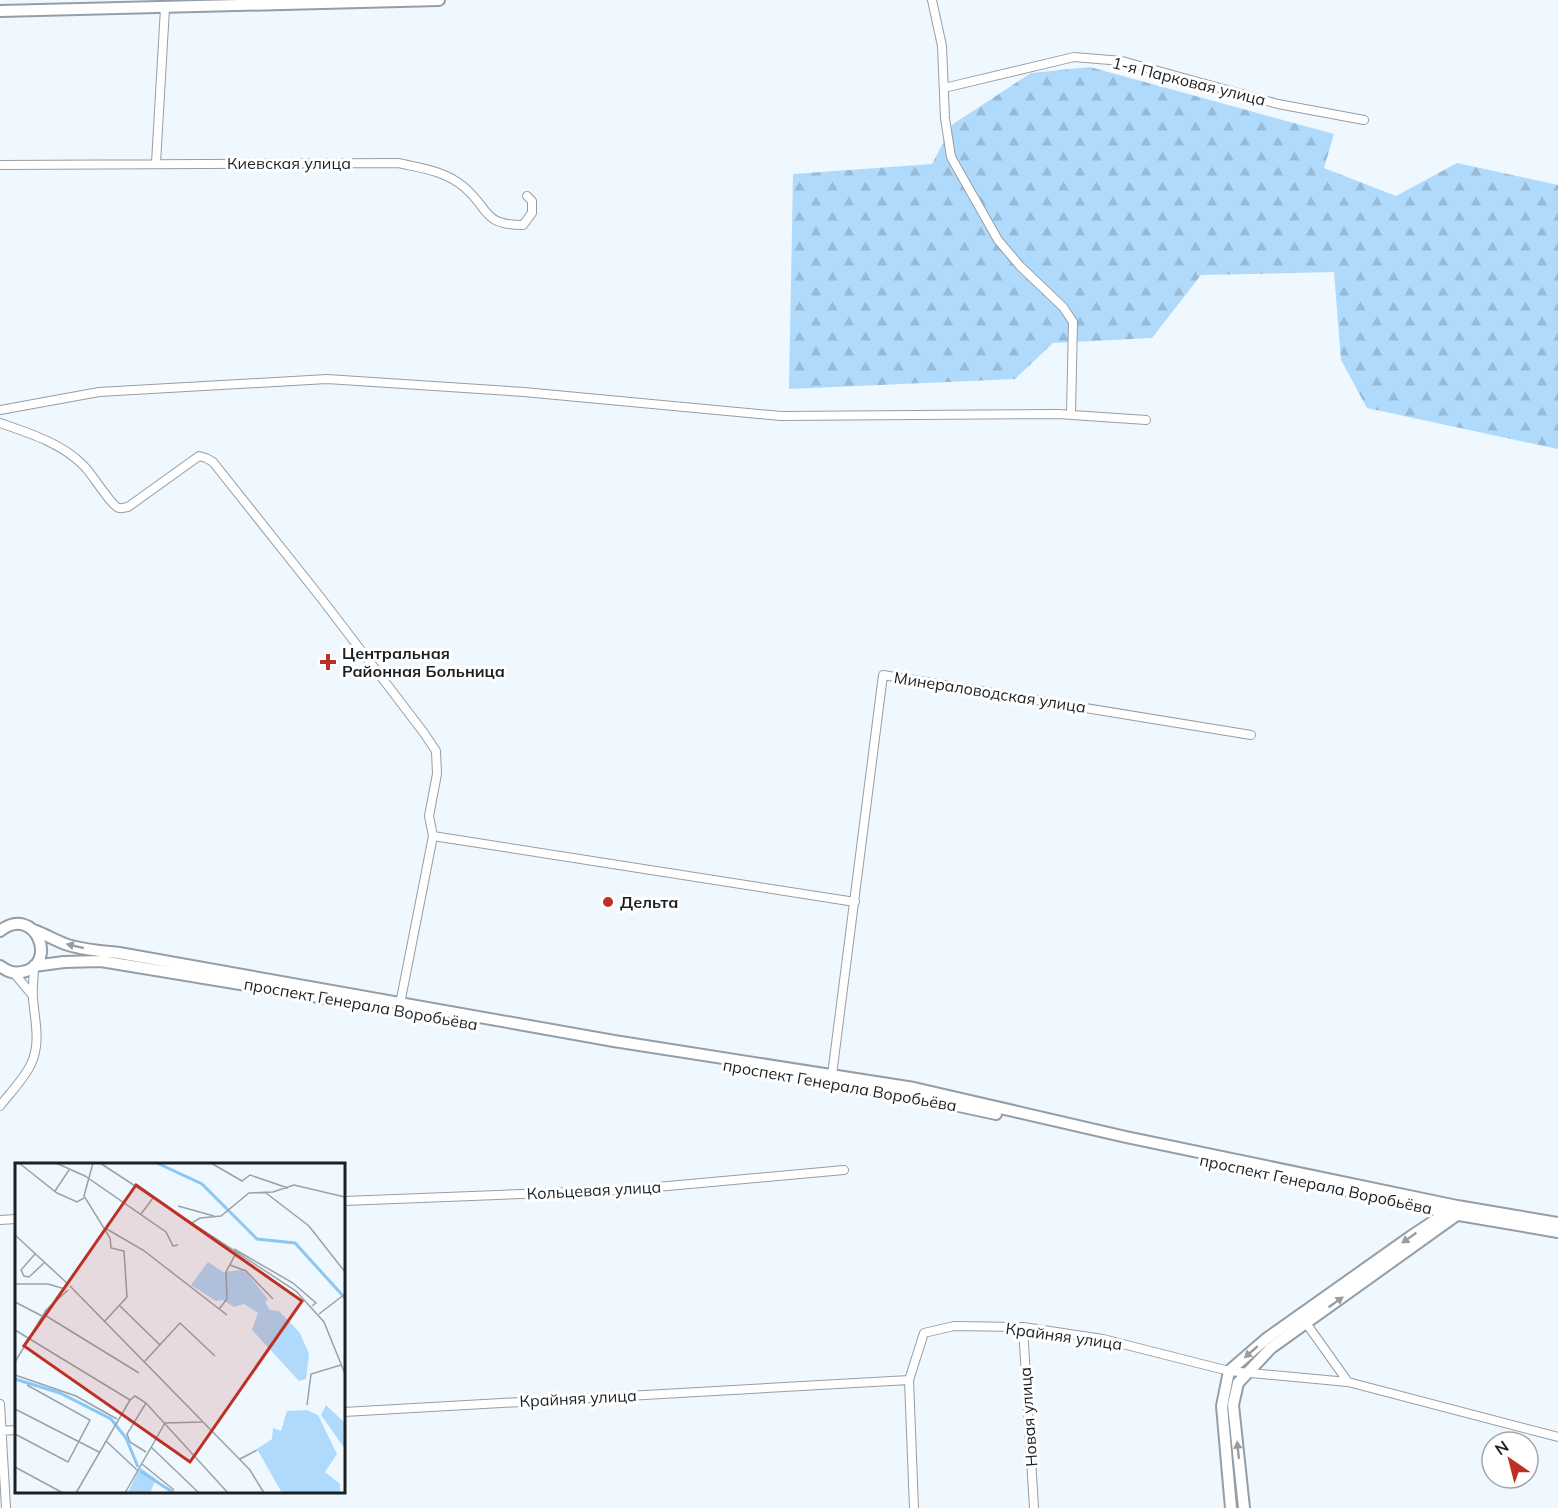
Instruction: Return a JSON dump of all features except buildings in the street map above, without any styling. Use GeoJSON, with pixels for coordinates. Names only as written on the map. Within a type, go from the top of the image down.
{"type":"FeatureCollection","features":[{"type":"Feature","properties":{"kind":"main road"},"geometry":{"type":"LineString","coordinates":[[0,11],[439,0]]}},
{"type":"Feature","properties":{"kind":"main road"},"geometry":{"type":"LineString","coordinates":[[3,928],[15,924],[25,925],[78,948],[118,958]]}},
{"type":"Feature","properties":{"kind":"main road"},"geometry":{"type":"LineString","coordinates":[[0,974],[26,971],[34,966],[39,958],[41,946],[33,930]]}},
{"type":"Feature","properties":{"kind":"main road"},"geometry":{"type":"LineString","coordinates":[[34,966],[118,958]]}},
{"type":"Feature","properties":{"kind":"main road","name":"проспект Генерала Воробьёва"},"geometry":{"type":"LineString","coordinates":[[118,958],[614,1041],[914,1088],[1101,1132],[1558,1233]]}},
{"type":"Feature","properties":{"kind":"main road","name":"проспект Генерала Воробьёва"},"geometry":{"type":"LineString","coordinates":[[118,958],[908,1095],[1457,1210],[1558,1224]]}},
{"type":"Feature","properties":{"kind":"main road"},"geometry":{"type":"LineString","coordinates":[[0,966],[14,973]]}},
{"type":"Feature","properties":{"kind":"main road"},"geometry":{"type":"LineString","coordinates":[[1244,1508],[1233,1405],[1238,1383],[1271,1348],[1457,1210]]}},
{"type":"Feature","properties":{"kind":"main road"},"geometry":{"type":"LineString","coordinates":[[1231,1508],[1222,1406],[1229,1371],[1266,1340],[1410,1237],[1457,1210]]}},
{"type":"Feature","properties":{"kind":"street"},"geometry":{"type":"LineString","coordinates":[[932,0],[942,46],[947,135],[951,157],[998,240],[1020,266],[1063,307],[1073,322],[1071,414]]}},
{"type":"Feature","properties":{"kind":"street"},"geometry":{"type":"LineString","coordinates":[[156,163],[165,8]]}},
{"type":"Feature","properties":{"kind":"street","name":"1-я Парковая улица"},"geometry":{"type":"LineString","coordinates":[[944,88],[1074,57],[1122,61],[1278,104],[1364,120]]}},
{"type":"Feature","properties":{"kind":"street","name":"Киевская улица"},"geometry":{"type":"LineString","coordinates":[[0,165],[398,163],[438,171],[463,186],[492,219],[506,225],[523,225],[532,213],[532,201],[527,196]]}},
{"type":"Feature","properties":{"kind":"street"},"geometry":{"type":"LineString","coordinates":[[0,410],[99,392],[327,379],[524,392],[781,416],[1071,414],[1146,420]]}},
{"type":"Feature","properties":{"kind":"street"},"geometry":{"type":"LineString","coordinates":[[0,423],[69,452],[84,465],[113,505],[119,508],[128,507],[153,491],[199,456],[206,458],[217,467],[321,598],[424,733],[436,751],[437,774],[429,816],[433,836],[400,1004]]}},
{"type":"Feature","properties":{"kind":"street","name":"Минераловодская улица"},"geometry":{"type":"LineString","coordinates":[[832,1075],[883,675],[1251,735]]}},
{"type":"Feature","properties":{"kind":"street"},"geometry":{"type":"LineString","coordinates":[[433,836],[855,902]]}},
{"type":"Feature","properties":{"kind":"street"},"geometry":{"type":"LineString","coordinates":[[0,1106],[27,1072],[37,1045],[33,996],[34,966]]}},
{"type":"Feature","properties":{"kind":"street"},"geometry":{"type":"LineString","coordinates":[[14,973],[33,996]]}},
{"type":"Feature","properties":{"kind":"street","name":"Кольцевая улица"},"geometry":{"type":"LineString","coordinates":[[345,1201],[624,1190],[844,1170]]}},
{"type":"Feature","properties":{"kind":"street"},"geometry":{"type":"LineString","coordinates":[[0,1220],[15,1219]]}},
{"type":"Feature","properties":{"kind":"street"},"geometry":{"type":"LineString","coordinates":[[1306,1323],[1348,1382]]}},
{"type":"Feature","properties":{"kind":"street","name":"Крайняя улица"},"geometry":{"type":"LineString","coordinates":[[345,1412],[909,1380],[924,1333],[954,1326],[1023,1327],[1103,1339],[1229,1371],[1348,1382],[1558,1437]]}},
{"type":"Feature","properties":{"kind":"street","name":"Новая улица"},"geometry":{"type":"LineString","coordinates":[[1023,1327],[1034,1508]]}},
{"type":"Feature","properties":{"kind":"street"},"geometry":{"type":"LineString","coordinates":[[909,1380],[914,1508]]}},
{"type":"Feature","properties":{"kind":"street"},"geometry":{"type":"LineString","coordinates":[[0,1404],[6,1508]]}},
{"type":"Feature","properties":{"kind":"street"},"geometry":{"type":"LineString","coordinates":[[0,1431],[15,1430]]}},
{"type":"Feature","properties":{"kind":"green space"},"geometry":{"type":"Polygon","coordinates":[[[1090,67],[1334,134],[1324,168],[1396,196],[1457,163],[1558,185],[1558,449],[1367,408],[1341,360],[1334,272],[1201,275],[1152,338],[1053,343],[1015,379],[789,389],[793,174],[932,164],[953,124],[1031,73],[1090,67]]]}},
{"type":"Feature","properties":{"kind":"place","name":"Центральная Районная Больница"},"geometry":{"type":"Point","coordinates":[328,662]}},
{"type":"Feature","properties":{"kind":"place","name":"Дельта"},"geometry":{"type":"Point","coordinates":[608,902]}}]}
